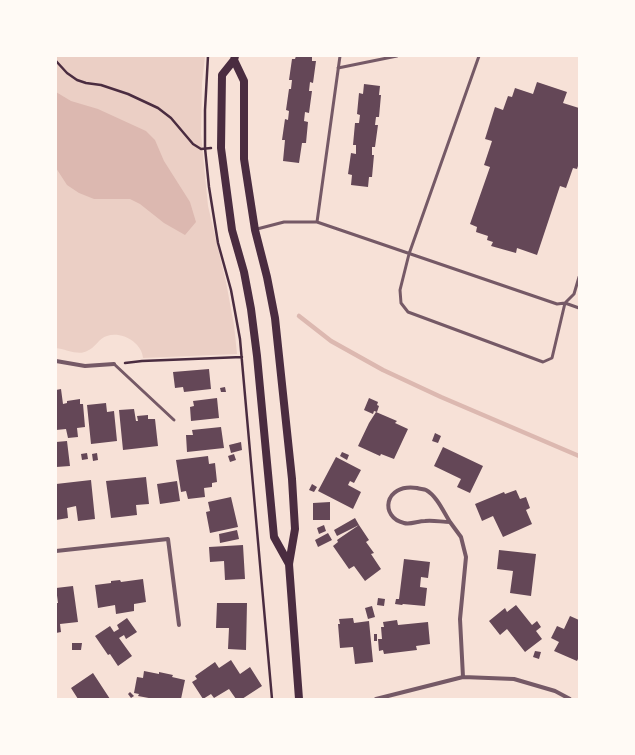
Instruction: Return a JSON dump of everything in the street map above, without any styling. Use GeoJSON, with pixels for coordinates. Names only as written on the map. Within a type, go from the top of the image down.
{"type":"FeatureCollection","features":[{"type":"Feature","properties":{"kind":"main road"},"geometry":{"type":"LineString","coordinates":[[235,58],[222,75],[221,148],[232,230],[244,272],[251,309],[257,356],[274,537],[289,564]]}},
{"type":"Feature","properties":{"kind":"main road"},"geometry":{"type":"LineString","coordinates":[[235,58],[244,81],[244,159],[255,230],[274,311],[292,479],[295,529],[289,564],[299,699]]}},
{"type":"Feature","properties":{"kind":"street"},"geometry":{"type":"LineString","coordinates":[[56,361],[85,366],[114,364]]}},
{"type":"Feature","properties":{"kind":"street"},"geometry":{"type":"LineString","coordinates":[[450,522],[426,521],[404,524],[396,520],[389,512],[389,500],[395,491],[409,487],[426,490],[438,501],[450,522],[461,536],[466,557],[460,619],[463,678]]}},
{"type":"Feature","properties":{"kind":"street"},"geometry":{"type":"LineString","coordinates":[[56,551],[168,539],[179,624]]}},
{"type":"Feature","properties":{"kind":"street"},"geometry":{"type":"LineString","coordinates":[[376,699],[463,678],[514,679],[555,691],[570,699]]}},
{"type":"Feature","properties":{"kind":"lane"},"geometry":{"type":"LineString","coordinates":[[317,222],[340,56]]}},
{"type":"Feature","properties":{"kind":"lane"},"geometry":{"type":"LineString","coordinates":[[338,68],[397,56]]}},
{"type":"Feature","properties":{"kind":"lane"},"geometry":{"type":"LineString","coordinates":[[479,56],[409,254],[400,290],[401,304],[408,312],[543,362],[552,358],[565,303],[574,294],[579,277]]}},
{"type":"Feature","properties":{"kind":"lane"},"geometry":{"type":"LineString","coordinates":[[255,230],[284,222],[317,222],[557,304],[565,303],[579,308]]}},
{"type":"Feature","properties":{"kind":"lane"},"geometry":{"type":"LineString","coordinates":[[114,364],[174,420]]}},
{"type":"Feature","properties":{"kind":"path"},"geometry":{"type":"LineString","coordinates":[[208,56],[205,110],[205,148],[209,187],[217,236],[231,290],[240,339],[272,699]]}},
{"type":"Feature","properties":{"kind":"path"},"geometry":{"type":"LineString","coordinates":[[56,61],[67,74],[77,80],[101,85],[128,94],[158,108],[171,118],[193,144],[201,148],[221,148]]}},
{"type":"Feature","properties":{"kind":"path"},"geometry":{"type":"LineString","coordinates":[[114,364],[142,361],[257,356]]}},
{"type":"Feature","properties":{"kind":"shaded area"},"geometry":{"type":"Polygon","coordinates":[[[56,56],[205,56],[202,83],[201,134],[208,206],[226,282],[234,325],[237,354],[143,358],[142,353],[135,343],[119,335],[104,337],[90,350],[80,353],[56,348],[56,56]]]}},
{"type":"Feature","properties":{"kind":"shaded area"},"geometry":{"type":"Polygon","coordinates":[[[56,92],[71,101],[98,109],[146,131],[155,140],[164,161],[190,202],[196,222],[185,235],[164,223],[140,204],[130,199],[94,199],[79,193],[67,185],[56,168],[56,92]]]}},
{"type":"Feature","properties":{"kind":"building"},"geometry":{"type":"Polygon","coordinates":[[[296,56],[312,56],[312,61],[316,61],[313,83],[310,82],[309,91],[312,91],[309,113],[305,112],[304,121],[308,122],[306,143],[302,143],[299,163],[283,161],[285,140],[282,140],[285,119],[288,120],[289,111],[286,110],[289,89],[291,89],[292,80],[289,80],[292,59],[295,59],[296,56]]]}},
{"type":"Feature","properties":{"kind":"building"},"geometry":{"type":"Polygon","coordinates":[[[537,82],[567,92],[563,103],[579,108],[579,163],[577,169],[573,168],[566,188],[560,186],[537,255],[517,248],[516,253],[491,246],[493,242],[487,240],[488,236],[476,232],[477,227],[470,224],[490,167],[484,165],[492,141],[485,139],[495,107],[503,110],[508,96],[512,97],[515,88],[533,94],[537,82]]]}},
{"type":"Feature","properties":{"kind":"building"},"geometry":{"type":"Polygon","coordinates":[[[364,84],[380,86],[379,95],[381,95],[379,117],[376,117],[375,125],[378,125],[375,147],[372,147],[372,155],[374,155],[372,177],[369,177],[368,187],[351,185],[352,175],[348,174],[351,153],[356,154],[356,145],[353,145],[355,123],[359,123],[360,115],[357,114],[359,93],[363,94],[364,84]]]}},
{"type":"Feature","properties":{"kind":"building"},"geometry":{"type":"Polygon","coordinates":[[[209,369],[211,389],[184,392],[183,387],[175,388],[173,372],[209,369]]]}},
{"type":"Feature","properties":{"kind":"building"},"geometry":{"type":"Polygon","coordinates":[[[225,387],[226,392],[221,392],[220,388],[225,387]]]}},
{"type":"Feature","properties":{"kind":"building"},"geometry":{"type":"Polygon","coordinates":[[[61,389],[63,404],[67,403],[67,401],[80,399],[80,404],[83,404],[85,427],[77,428],[78,437],[68,438],[66,429],[56,430],[56,390],[61,389]]]}},
{"type":"Feature","properties":{"kind":"building"},"geometry":{"type":"Polygon","coordinates":[[[217,398],[219,418],[191,421],[190,407],[194,406],[193,401],[217,398]]]}},
{"type":"Feature","properties":{"kind":"building"},"geometry":{"type":"Polygon","coordinates":[[[369,398],[378,402],[377,405],[379,406],[377,412],[374,411],[373,414],[364,410],[369,398]]]}},
{"type":"Feature","properties":{"kind":"building"},"geometry":{"type":"Polygon","coordinates":[[[106,403],[107,412],[114,411],[117,441],[91,444],[87,405],[106,403]]]}},
{"type":"Feature","properties":{"kind":"building"},"geometry":{"type":"Polygon","coordinates":[[[134,409],[136,421],[138,421],[137,416],[148,415],[148,419],[155,419],[158,446],[123,450],[119,410],[134,409]]]}},
{"type":"Feature","properties":{"kind":"building"},"geometry":{"type":"Polygon","coordinates":[[[376,412],[397,421],[395,423],[408,429],[394,459],[381,454],[380,456],[358,446],[376,412]]]}},
{"type":"Feature","properties":{"kind":"building"},"geometry":{"type":"Polygon","coordinates":[[[221,427],[224,448],[187,452],[186,435],[193,435],[192,430],[221,427]]]}},
{"type":"Feature","properties":{"kind":"building"},"geometry":{"type":"Polygon","coordinates":[[[435,433],[441,436],[438,443],[432,441],[435,433]]]}},
{"type":"Feature","properties":{"kind":"building"},"geometry":{"type":"Polygon","coordinates":[[[67,441],[70,466],[56,467],[56,442],[67,441]]]}},
{"type":"Feature","properties":{"kind":"building"},"geometry":{"type":"Polygon","coordinates":[[[241,442],[242,450],[231,453],[229,445],[241,442]]]}},
{"type":"Feature","properties":{"kind":"building"},"geometry":{"type":"Polygon","coordinates":[[[443,447],[483,466],[470,493],[457,487],[461,479],[434,466],[443,447]]]}},
{"type":"Feature","properties":{"kind":"building"},"geometry":{"type":"Polygon","coordinates":[[[342,452],[349,455],[347,460],[340,456],[342,452]]]}},
{"type":"Feature","properties":{"kind":"building"},"geometry":{"type":"Polygon","coordinates":[[[87,453],[88,459],[82,460],[81,454],[87,453]]]}},
{"type":"Feature","properties":{"kind":"building"},"geometry":{"type":"Polygon","coordinates":[[[97,453],[98,460],[93,461],[92,454],[97,453]]]}},
{"type":"Feature","properties":{"kind":"building"},"geometry":{"type":"Polygon","coordinates":[[[234,454],[236,460],[230,462],[228,456],[234,454]]]}},
{"type":"Feature","properties":{"kind":"building"},"geometry":{"type":"Polygon","coordinates":[[[208,456],[209,464],[215,463],[217,482],[212,483],[212,487],[204,488],[205,497],[188,499],[186,491],[181,492],[176,460],[208,456]]]}},
{"type":"Feature","properties":{"kind":"building"},"geometry":{"type":"Polygon","coordinates":[[[336,457],[361,470],[354,483],[350,481],[348,485],[361,492],[353,509],[318,491],[336,457]]]}},
{"type":"Feature","properties":{"kind":"building"},"geometry":{"type":"Polygon","coordinates":[[[146,477],[149,504],[136,505],[137,515],[111,518],[106,481],[146,477]]]}},
{"type":"Feature","properties":{"kind":"building"},"geometry":{"type":"Polygon","coordinates":[[[91,480],[95,519],[78,521],[76,506],[67,508],[68,518],[56,520],[56,484],[91,480]]]}},
{"type":"Feature","properties":{"kind":"building"},"geometry":{"type":"Polygon","coordinates":[[[177,481],[180,501],[160,504],[157,484],[177,481]]]}},
{"type":"Feature","properties":{"kind":"building"},"geometry":{"type":"Polygon","coordinates":[[[312,484],[317,487],[314,492],[309,490],[312,484]]]}},
{"type":"Feature","properties":{"kind":"building"},"geometry":{"type":"Polygon","coordinates":[[[516,490],[520,499],[526,497],[530,508],[526,510],[532,524],[503,537],[493,516],[482,521],[475,504],[504,492],[505,494],[516,490]]]}},
{"type":"Feature","properties":{"kind":"building"},"geometry":{"type":"Polygon","coordinates":[[[231,497],[238,527],[210,533],[206,512],[210,511],[208,502],[231,497]]]}},
{"type":"Feature","properties":{"kind":"building"},"geometry":{"type":"Polygon","coordinates":[[[330,502],[330,520],[313,520],[313,503],[330,502]]]}},
{"type":"Feature","properties":{"kind":"building"},"geometry":{"type":"Polygon","coordinates":[[[355,518],[359,525],[337,536],[334,530],[355,518]]]}},
{"type":"Feature","properties":{"kind":"building"},"geometry":{"type":"Polygon","coordinates":[[[324,525],[326,531],[319,534],[317,528],[324,525]]]}},
{"type":"Feature","properties":{"kind":"building"},"geometry":{"type":"Polygon","coordinates":[[[359,525],[369,540],[366,542],[374,553],[371,554],[381,569],[365,581],[354,566],[349,569],[333,546],[338,542],[337,540],[359,525]]]}},
{"type":"Feature","properties":{"kind":"building"},"geometry":{"type":"Polygon","coordinates":[[[237,530],[239,539],[220,543],[219,534],[237,530]]]}},
{"type":"Feature","properties":{"kind":"building"},"geometry":{"type":"Polygon","coordinates":[[[328,533],[332,540],[318,547],[315,540],[328,533]]]}},
{"type":"Feature","properties":{"kind":"building"},"geometry":{"type":"Polygon","coordinates":[[[243,545],[245,579],[225,580],[224,561],[210,562],[209,547],[243,545]]]}},
{"type":"Feature","properties":{"kind":"building"},"geometry":{"type":"Polygon","coordinates":[[[499,550],[536,554],[531,596],[510,593],[513,571],[497,569],[499,550]]]}},
{"type":"Feature","properties":{"kind":"building"},"geometry":{"type":"Polygon","coordinates":[[[404,559],[430,562],[428,578],[421,577],[420,587],[427,588],[425,606],[395,604],[396,599],[399,599],[404,559]]]}},
{"type":"Feature","properties":{"kind":"building"},"geometry":{"type":"Polygon","coordinates":[[[143,579],[146,602],[134,604],[134,611],[116,614],[115,605],[98,608],[95,585],[111,583],[111,581],[120,580],[121,582],[143,579]]]}},
{"type":"Feature","properties":{"kind":"building"},"geometry":{"type":"Polygon","coordinates":[[[73,586],[78,622],[60,624],[61,632],[56,633],[56,603],[58,603],[56,588],[73,586]]]}},
{"type":"Feature","properties":{"kind":"building"},"geometry":{"type":"Polygon","coordinates":[[[378,598],[385,599],[384,606],[377,605],[378,598]]]}},
{"type":"Feature","properties":{"kind":"building"},"geometry":{"type":"Polygon","coordinates":[[[217,603],[247,603],[246,650],[228,649],[229,628],[216,628],[217,603]]]}},
{"type":"Feature","properties":{"kind":"building"},"geometry":{"type":"Polygon","coordinates":[[[516,605],[532,625],[537,621],[541,627],[536,631],[542,639],[525,652],[507,629],[500,635],[489,621],[505,608],[507,612],[516,605]]]}},
{"type":"Feature","properties":{"kind":"building"},"geometry":{"type":"Polygon","coordinates":[[[372,606],[375,617],[368,619],[365,608],[372,606]]]}},
{"type":"Feature","properties":{"kind":"building"},"geometry":{"type":"Polygon","coordinates":[[[570,616],[579,620],[579,657],[577,661],[554,651],[559,642],[551,638],[557,626],[564,629],[570,616]]]}},
{"type":"Feature","properties":{"kind":"building"},"geometry":{"type":"Polygon","coordinates":[[[127,618],[137,632],[126,639],[124,635],[119,638],[132,656],[118,666],[110,654],[108,655],[95,636],[110,626],[114,632],[119,629],[117,625],[127,618]]]}},
{"type":"Feature","properties":{"kind":"building"},"geometry":{"type":"Polygon","coordinates":[[[353,618],[354,623],[369,621],[373,662],[355,664],[353,647],[340,648],[339,619],[353,618]]]}},
{"type":"Feature","properties":{"kind":"building"},"geometry":{"type":"Polygon","coordinates":[[[397,620],[398,625],[428,622],[430,644],[416,646],[417,650],[384,654],[383,650],[379,651],[378,639],[382,639],[381,627],[384,627],[383,622],[397,620]]]}},
{"type":"Feature","properties":{"kind":"building"},"geometry":{"type":"Polygon","coordinates":[[[374,634],[377,634],[377,641],[374,641],[374,634]]]}},
{"type":"Feature","properties":{"kind":"building"},"geometry":{"type":"Polygon","coordinates":[[[72,643],[82,643],[81,650],[72,650],[72,643]]]}},
{"type":"Feature","properties":{"kind":"building"},"geometry":{"type":"Polygon","coordinates":[[[535,651],[541,652],[539,659],[533,657],[535,651]]]}},
{"type":"Feature","properties":{"kind":"building"},"geometry":{"type":"Polygon","coordinates":[[[231,660],[240,674],[250,667],[262,686],[242,699],[236,699],[229,689],[214,698],[211,694],[203,699],[192,682],[197,679],[195,676],[215,662],[219,668],[231,660]]]}},
{"type":"Feature","properties":{"kind":"building"},"geometry":{"type":"Polygon","coordinates":[[[144,671],[173,675],[172,677],[185,680],[181,699],[154,699],[138,696],[139,694],[134,693],[137,677],[143,678],[144,671]]]}},
{"type":"Feature","properties":{"kind":"building"},"geometry":{"type":"Polygon","coordinates":[[[93,673],[110,699],[78,699],[71,688],[93,673]]]}},
{"type":"Feature","properties":{"kind":"building"},"geometry":{"type":"Polygon","coordinates":[[[130,692],[134,696],[131,698],[128,694],[130,692]]]}},
{"type":"Feature","properties":{"kind":"waterway"},"geometry":{"type":"LineString","coordinates":[[299,316],[331,341],[383,370],[441,397],[579,456]]}}]}
